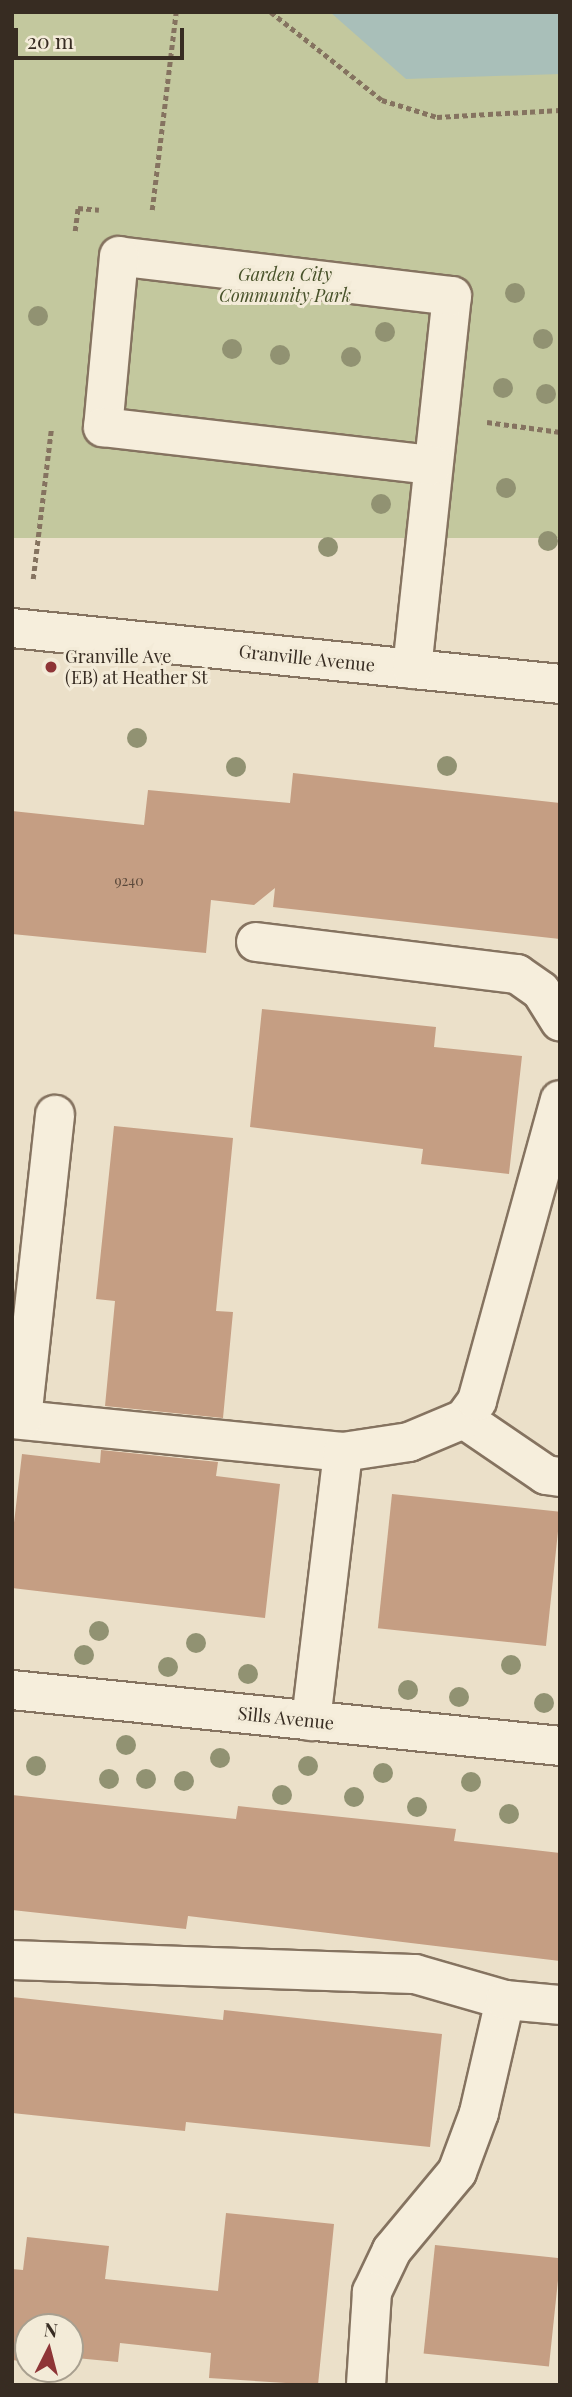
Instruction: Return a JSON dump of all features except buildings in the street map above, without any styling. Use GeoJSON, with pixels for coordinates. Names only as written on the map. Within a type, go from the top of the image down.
{"type":"FeatureCollection","features":[{"type":"Feature","properties":{"kind":"street"},"geometry":{"type":"LineString","coordinates":[[412,669],[452,296],[119,256],[103,427],[433,465]]}},
{"type":"Feature","properties":{"kind":"street","name":"Granville Avenue"},"geometry":{"type":"LineString","coordinates":[[12,628],[560,684]]}},
{"type":"Feature","properties":{"kind":"street"},"geometry":{"type":"LineString","coordinates":[[256,942],[517,974],[541,991],[560,1021]]}},
{"type":"Feature","properties":{"kind":"street"},"geometry":{"type":"LineString","coordinates":[[55,1115],[17,1419],[343,1452],[408,1442],[464,1419],[477,1401],[560,1100]]}},
{"type":"Feature","properties":{"kind":"street"},"geometry":{"type":"LineString","coordinates":[[464,1419],[546,1475],[560,1477]]}},
{"type":"Feature","properties":{"kind":"street"},"geometry":{"type":"LineString","coordinates":[[311,1721],[343,1452]]}},
{"type":"Feature","properties":{"kind":"street","name":"Sills Avenue"},"geometry":{"type":"LineString","coordinates":[[12,1690],[560,1746]]}},
{"type":"Feature","properties":{"kind":"street"},"geometry":{"type":"LineString","coordinates":[[12,1960],[415,1974],[505,2000],[560,2005]]}},
{"type":"Feature","properties":{"kind":"street"},"geometry":{"type":"LineString","coordinates":[[374,2384],[372,2292],[392,2250],[457,2172],[479,2113],[505,2000]]}},
{"type":"Feature","properties":{"kind":"path"},"geometry":{"type":"LineString","coordinates":[[271,12],[382,100],[437,117],[560,110]]}},
{"type":"Feature","properties":{"kind":"path"},"geometry":{"type":"LineString","coordinates":[[438,416],[560,432]]}},
{"type":"Feature","properties":{"kind":"green space","name":"Garden City Community Park"},"geometry":{"type":"Polygon","coordinates":[[[12,12],[560,12],[560,538],[12,538],[12,12]]]}},
{"type":"Feature","properties":{"kind":"water"},"geometry":{"type":"Polygon","coordinates":[[[330,12],[560,12],[560,74],[406,79],[330,12]]]}},
{"type":"Feature","properties":{"kind":"place","name":"Granville Ave (EB) at Heather St"},"geometry":{"type":"Point","coordinates":[51,667]}}]}
